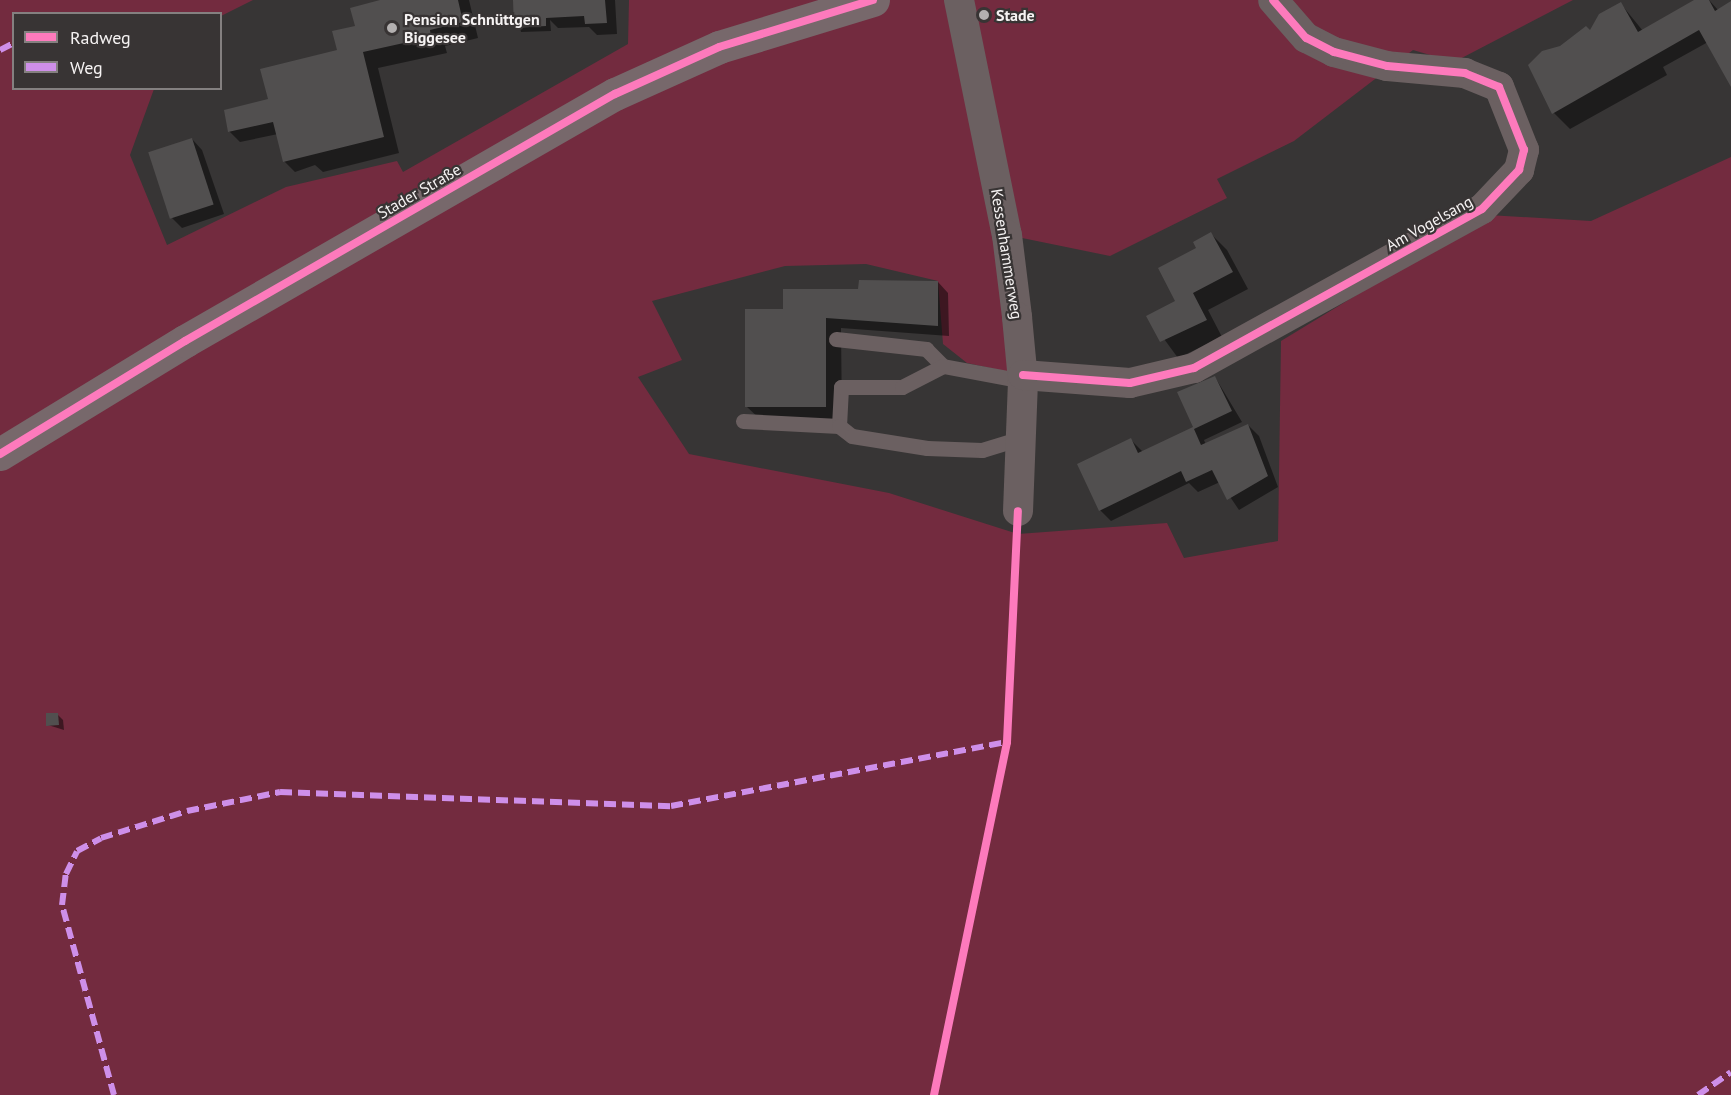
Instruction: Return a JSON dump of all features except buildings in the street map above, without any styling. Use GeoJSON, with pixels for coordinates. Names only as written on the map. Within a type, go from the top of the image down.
{"type":"FeatureCollection","features":[{"type":"Feature","properties":{"kind":"street","name":"Stader Straße"},"geometry":{"type":"LineString","coordinates":[[0,454],[185,341],[615,94],[719,47],[873,0]]}},
{"type":"Feature","properties":{"kind":"street","name":"Kessenhammerweg"},"geometry":{"type":"LineString","coordinates":[[959,0],[1007,235],[1023,378],[1018,511]]}},
{"type":"Feature","properties":{"kind":"street","name":"Am Vogelsang"},"geometry":{"type":"LineString","coordinates":[[1023,378],[1130,382],[1194,368],[1482,209],[1519,170],[1524,150],[1499,87],[1465,73],[1387,66],[1334,52],[1306,38],[1273,0]]}},
{"type":"Feature","properties":{"kind":"lane"},"geometry":{"type":"LineString","coordinates":[[836,339],[926,349],[943,366]]}},
{"type":"Feature","properties":{"kind":"lane"},"geometry":{"type":"LineString","coordinates":[[839,426],[841,387],[902,387],[943,366],[1023,378]]}},
{"type":"Feature","properties":{"kind":"lane"},"geometry":{"type":"LineString","coordinates":[[743,421],[839,426],[852,436],[927,448],[982,450],[1021,438]]}},
{"type":"Feature","properties":{"kind":"shaded area"},"geometry":{"type":"Polygon","coordinates":[[[0,0],[253,0],[222,16],[222,12],[12,12],[12,90],[154,90],[130,155],[167,245],[286,187],[397,161],[403,172],[628,44],[629,0],[1573,0],[1454,62],[1413,50],[1294,141],[1217,179],[1227,198],[1110,256],[1007,235],[1023,375],[967,363],[943,344],[938,281],[866,264],[785,266],[652,301],[682,360],[638,377],[689,454],[889,493],[1018,534],[1167,523],[1184,558],[1278,541],[1281,341],[1488,215],[1591,221],[1731,157],[1731,1095],[0,1095],[0,0]]]}},
{"type":"Feature","properties":{"kind":"marked path"},"geometry":{"type":"LineString","coordinates":[[0,50],[12,44]]}},
{"type":"Feature","properties":{"kind":"marked path"},"geometry":{"type":"LineString","coordinates":[[114,1095],[62,905],[66,874],[77,851],[101,838],[187,811],[280,792],[671,806],[1007,742]]}},
{"type":"Feature","properties":{"kind":"marked path"},"geometry":{"type":"LineString","coordinates":[[1698,1095],[1731,1072]]}},
{"type":"Feature","properties":{"kind":"cycle path"},"geometry":{"type":"LineString","coordinates":[[0,454],[185,341],[615,94],[719,47],[873,0]]}},
{"type":"Feature","properties":{"kind":"cycle path"},"geometry":{"type":"LineString","coordinates":[[1023,375],[1130,383],[1194,368],[1482,209],[1519,170],[1524,150],[1499,87],[1465,73],[1387,66],[1334,52],[1306,38],[1273,0]]}},
{"type":"Feature","properties":{"kind":"cycle path"},"geometry":{"type":"LineString","coordinates":[[934,1095],[1007,742],[1018,511]]}},
{"type":"Feature","properties":{"kind":"place","name":"Stade"},"geometry":{"type":"Point","coordinates":[984,15]}},
{"type":"Feature","properties":{"kind":"place","name":"Pension Schnüttgen Biggesee"},"geometry":{"type":"Point","coordinates":[392,28]}}]}
